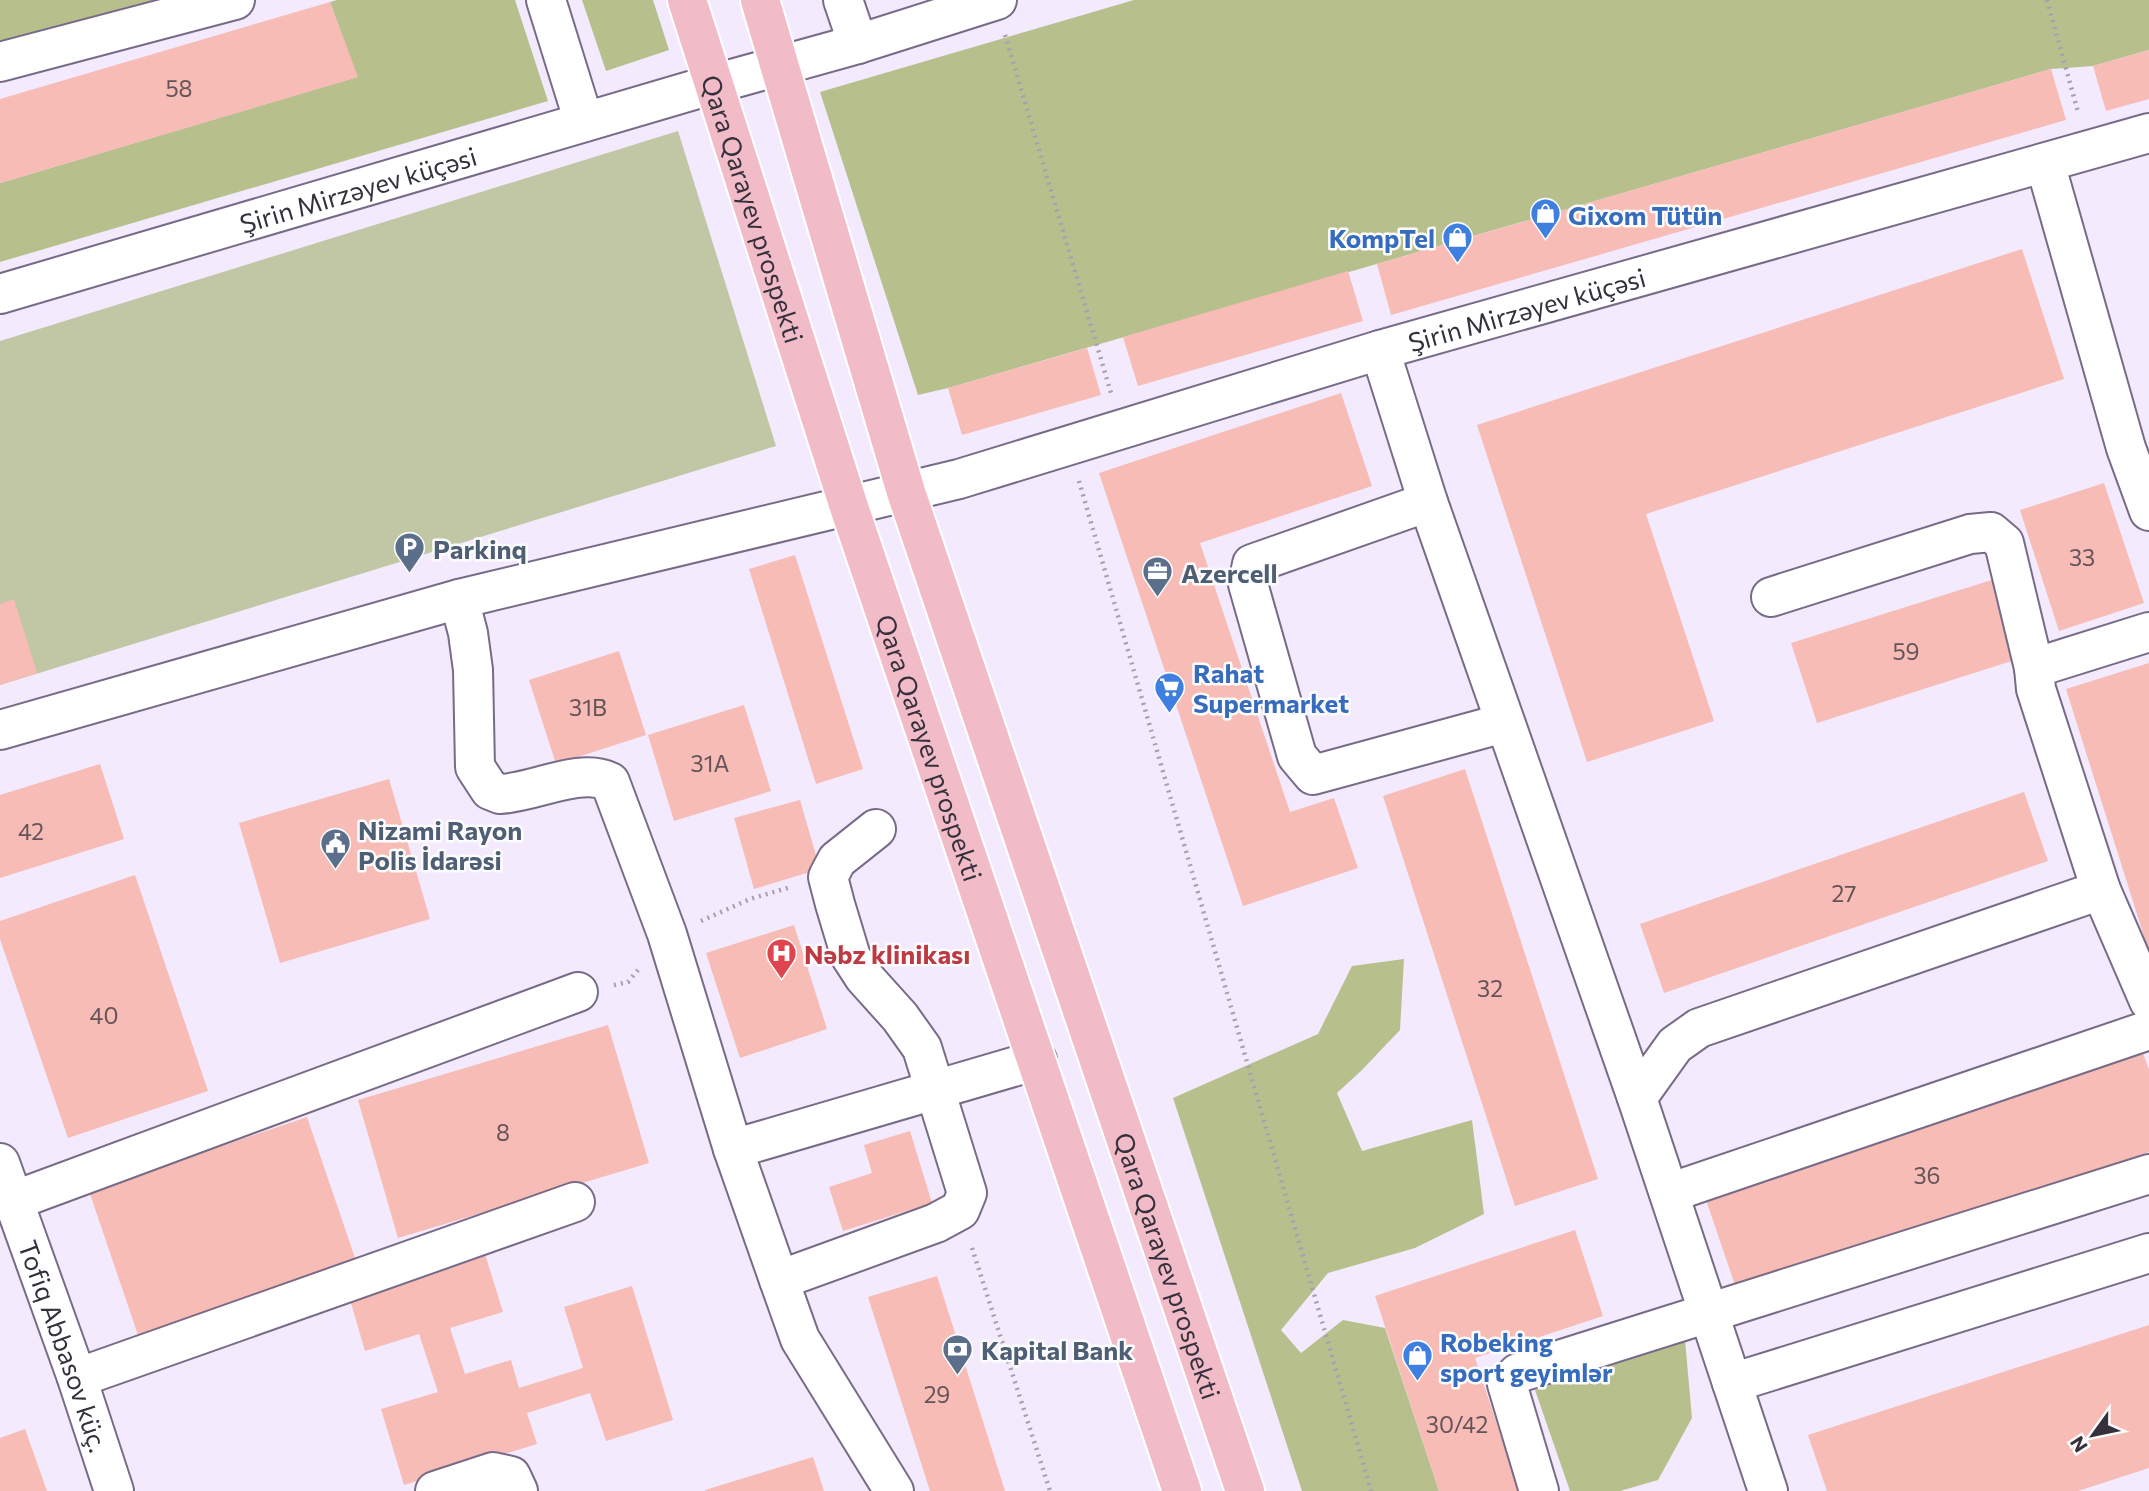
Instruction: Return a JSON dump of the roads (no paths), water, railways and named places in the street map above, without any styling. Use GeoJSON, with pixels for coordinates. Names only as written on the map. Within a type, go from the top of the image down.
{"type":"FeatureCollection","features":[{"type":"Feature","properties":{"kind":"main road","name":"Qara Qarayev prospekti"},"geometry":{"type":"LineString","coordinates":[[687,0],[849,507],[1182,1491]]}},
{"type":"Feature","properties":{"kind":"main road","name":"Qara Qarayev prospekti"},"geometry":{"type":"LineString","coordinates":[[760,0],[906,492],[1245,1491]]}},
{"type":"Feature","properties":{"kind":"street"},"geometry":{"type":"LineString","coordinates":[[0,62],[235,0]]}},
{"type":"Feature","properties":{"kind":"street"},"geometry":{"type":"LineString","coordinates":[[546,0],[584,122]]}},
{"type":"Feature","properties":{"kind":"street"},"geometry":{"type":"LineString","coordinates":[[843,0],[858,44],[995,0]]}},
{"type":"Feature","properties":{"kind":"street","name":"Şirin Mirzəyev küçəsi"},"geometry":{"type":"LineString","coordinates":[[0,294],[858,44]]}},
{"type":"Feature","properties":{"kind":"street","name":"Şirin Mirzəyev küçəsi"},"geometry":{"type":"LineString","coordinates":[[0,730],[459,599],[959,479],[1380,350],[2149,133]]}},
{"type":"Feature","properties":{"kind":"street"},"geometry":{"type":"LineString","coordinates":[[2045,163],[2126,448],[2149,511]]}},
{"type":"Feature","properties":{"kind":"street"},"geometry":{"type":"LineString","coordinates":[[1380,350],[1428,502],[1637,1098],[1768,1491]]}},
{"type":"Feature","properties":{"kind":"street"},"geometry":{"type":"LineString","coordinates":[[1428,502],[1252,564],[1248,584],[1297,756],[1313,775],[1504,723]]}},
{"type":"Feature","properties":{"kind":"street"},"geometry":{"type":"LineString","coordinates":[[1771,597],[1970,534],[1991,532],[2004,542],[2034,668],[2036,688],[2101,890],[2149,1000]]}},
{"type":"Feature","properties":{"kind":"street"},"geometry":{"type":"LineString","coordinates":[[459,599],[468,633],[473,670],[475,767],[491,790],[500,794],[583,777],[601,778],[611,782],[667,934],[733,1149],[800,1339],[894,1491]]}},
{"type":"Feature","properties":{"kind":"street"},"geometry":{"type":"LineString","coordinates":[[2034,668],[2149,632]]}},
{"type":"Feature","properties":{"kind":"street"},"geometry":{"type":"LineString","coordinates":[[779,1280],[936,1223],[960,1210],[967,1193],[922,1048],[851,957],[828,877],[837,860],[876,829]]}},
{"type":"Feature","properties":{"kind":"street"},"geometry":{"type":"LineString","coordinates":[[1637,1098],[1675,1045],[1699,1028],[2101,890]]}},
{"type":"Feature","properties":{"kind":"street"},"geometry":{"type":"LineString","coordinates":[[13,1201],[578,992]]}},
{"type":"Feature","properties":{"kind":"street"},"geometry":{"type":"LineString","coordinates":[[1669,1193],[2149,1030]]}},
{"type":"Feature","properties":{"kind":"street"},"geometry":{"type":"LineString","coordinates":[[733,1149],[1037,1059]]}},
{"type":"Feature","properties":{"kind":"street","name":"Tofiq Abbasov küç."},"geometry":{"type":"LineString","coordinates":[[0,1163],[77,1378],[114,1491]]}},
{"type":"Feature","properties":{"kind":"street"},"geometry":{"type":"LineString","coordinates":[[1539,1491],[1507,1384],[1518,1373],[2149,1174]]}},
{"type":"Feature","properties":{"kind":"street"},"geometry":{"type":"LineString","coordinates":[[77,1378],[575,1202]]}},
{"type":"Feature","properties":{"kind":"street"},"geometry":{"type":"LineString","coordinates":[[1732,1383],[2149,1253]]}},
{"type":"Feature","properties":{"kind":"street"},"geometry":{"type":"LineString","coordinates":[[435,1491],[494,1472],[511,1476],[518,1491]]}},
{"type":"Feature","properties":{"kind":"place","name":"Gixom Tütün"},"geometry":{"type":"Point","coordinates":[1545,241]}},
{"type":"Feature","properties":{"kind":"place","name":"KompTel"},"geometry":{"type":"Point","coordinates":[1458,264]}},
{"type":"Feature","properties":{"kind":"place","name":"Parkinq"},"geometry":{"type":"Point","coordinates":[410,575]}},
{"type":"Feature","properties":{"kind":"place","name":"Azercell"},"geometry":{"type":"Point","coordinates":[1158,599]}},
{"type":"Feature","properties":{"kind":"place","name":"Rahat Supermarket"},"geometry":{"type":"Point","coordinates":[1170,714]}},
{"type":"Feature","properties":{"kind":"place","name":"Nizami Rayon Polis İdarəsi"},"geometry":{"type":"Point","coordinates":[335,871]}},
{"type":"Feature","properties":{"kind":"place","name":"Nəbz klinikası"},"geometry":{"type":"Point","coordinates":[781,980]}},
{"type":"Feature","properties":{"kind":"place","name":"Kapital Bank"},"geometry":{"type":"Point","coordinates":[958,1376]}},
{"type":"Feature","properties":{"kind":"place","name":"Robeking sport geyimlər"},"geometry":{"type":"Point","coordinates":[1417,1383]}}]}
